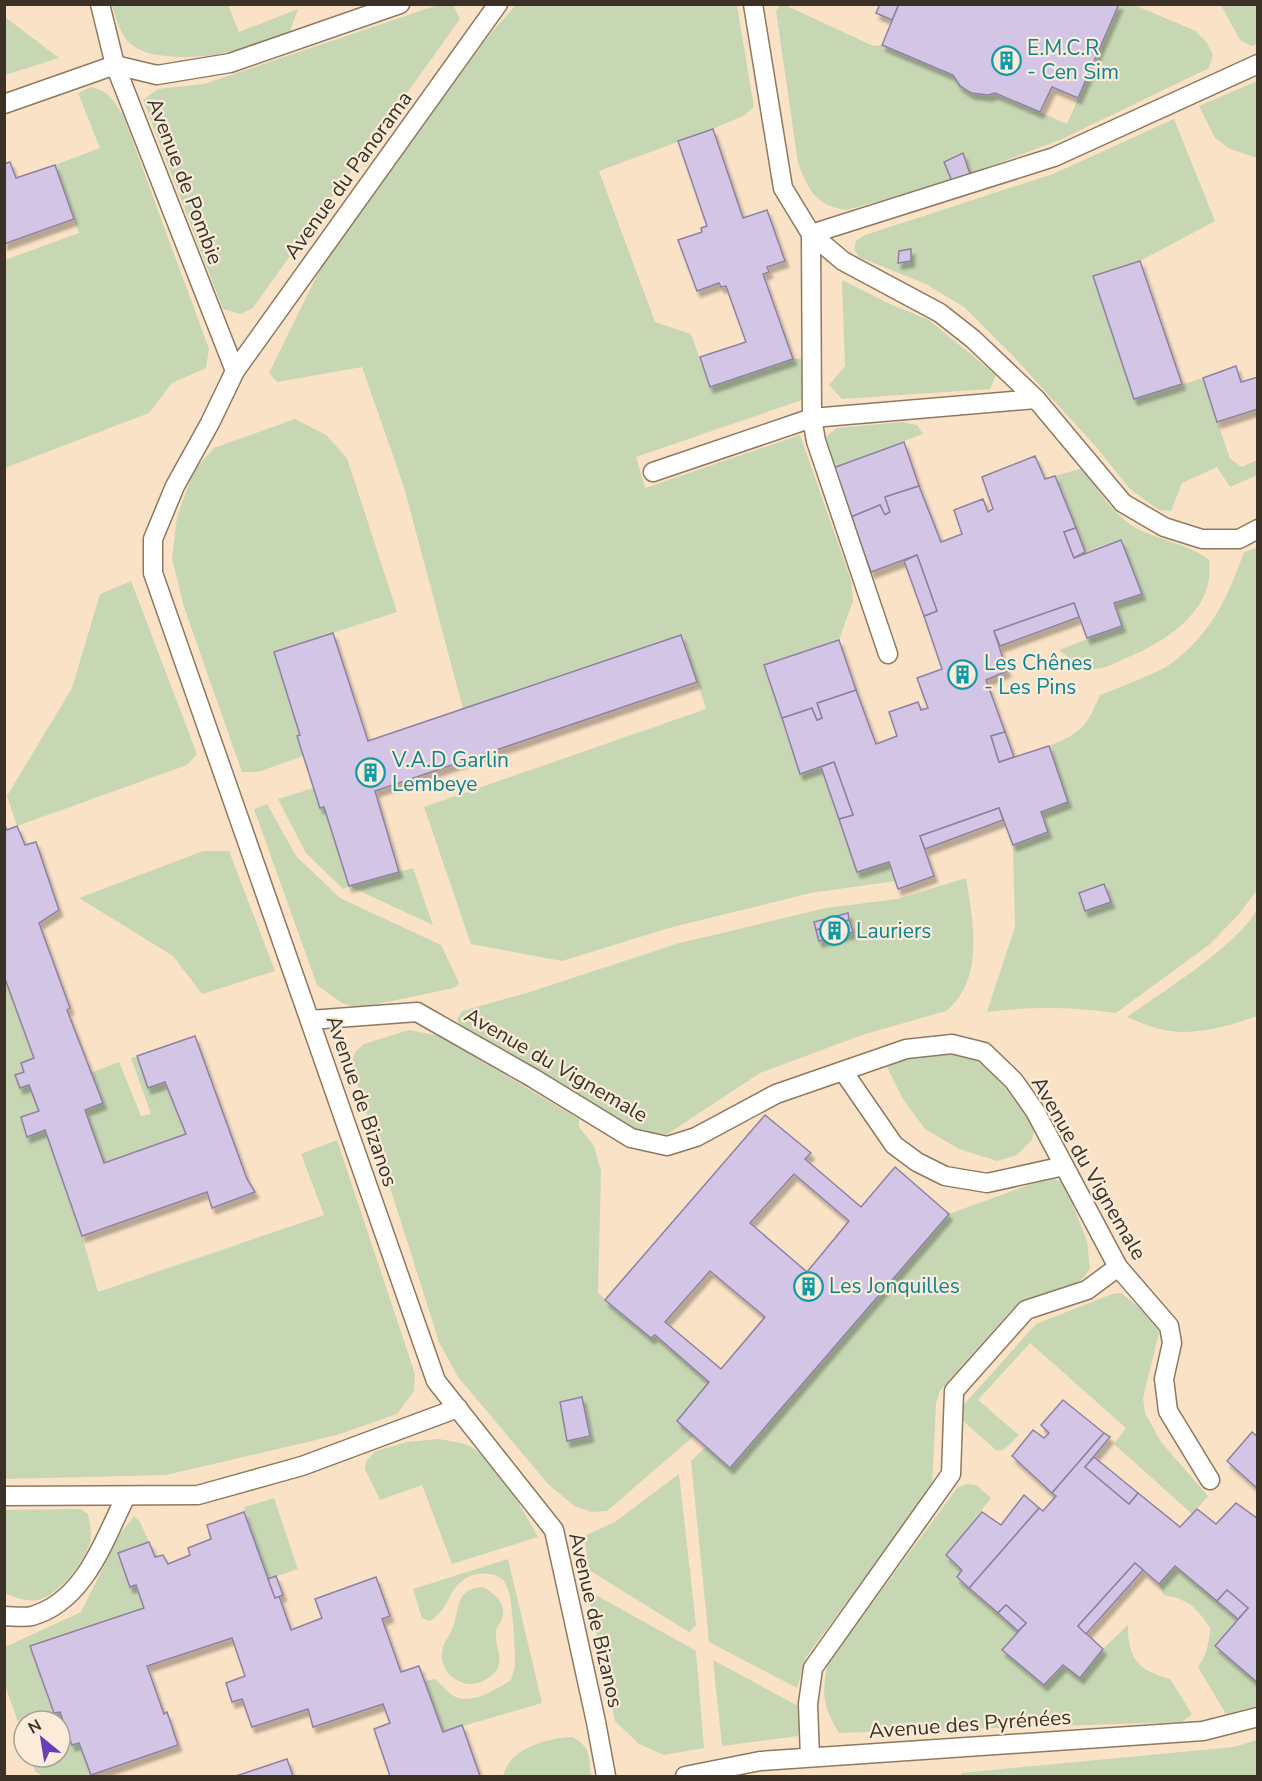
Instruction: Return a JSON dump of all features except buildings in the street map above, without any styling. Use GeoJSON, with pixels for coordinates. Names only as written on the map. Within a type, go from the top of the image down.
{"type":"FeatureCollection","features":[{"type":"Feature","properties":{"kind":"lane","name":"Avenue de Pombie"},"geometry":{"type":"LineString","coordinates":[[100,4],[115,65],[234,371]]}},
{"type":"Feature","properties":{"kind":"lane"},"geometry":{"type":"LineString","coordinates":[[4,104],[115,65],[157,75],[230,63],[400,4]]}},
{"type":"Feature","properties":{"kind":"lane","name":"Avenue du Panorama"},"geometry":{"type":"LineString","coordinates":[[210,423],[234,371],[498,4]]}},
{"type":"Feature","properties":{"kind":"lane"},"geometry":{"type":"LineString","coordinates":[[753,4],[783,188],[811,234],[843,261],[940,313],[973,339],[1036,399],[1123,503],[1164,527],[1202,539],[1239,539],[1257,529]]}},
{"type":"Feature","properties":{"kind":"lane"},"geometry":{"type":"LineString","coordinates":[[811,234],[1054,157],[1257,64]]}},
{"type":"Feature","properties":{"kind":"lane"},"geometry":{"type":"LineString","coordinates":[[811,234],[812,418],[816,441],[888,654]]}},
{"type":"Feature","properties":{"kind":"lane"},"geometry":{"type":"LineString","coordinates":[[653,472],[812,418],[1036,399]]}},
{"type":"Feature","properties":{"kind":"lane","name":"Avenue de Bizanos"},"geometry":{"type":"LineString","coordinates":[[210,423],[175,486],[153,539],[153,573],[436,1381],[554,1530],[606,1776]]}},
{"type":"Feature","properties":{"kind":"lane","name":"Avenue du Vignemale"},"geometry":{"type":"LineString","coordinates":[[310,1020],[417,1012],[534,1078],[631,1138],[667,1146],[696,1137],[776,1094],[906,1050],[952,1044],[984,1052],[1014,1082],[1035,1111],[1118,1267],[1169,1326],[1172,1342],[1164,1379],[1168,1411],[1209,1480]]}},
{"type":"Feature","properties":{"kind":"lane"},"geometry":{"type":"LineString","coordinates":[[843,1071],[894,1145],[917,1162],[945,1176],[987,1183],[1064,1166]]}},
{"type":"Feature","properties":{"kind":"lane"},"geometry":{"type":"LineString","coordinates":[[810,1757],[808,1704],[813,1668],[951,1474],[954,1391],[1026,1310],[1087,1290],[1118,1267]]}},
{"type":"Feature","properties":{"kind":"lane"},"geometry":{"type":"LineString","coordinates":[[4,1496],[198,1496],[302,1466],[458,1408]]}},
{"type":"Feature","properties":{"kind":"lane"},"geometry":{"type":"LineString","coordinates":[[4,1616],[31,1616],[59,1603],[82,1581],[126,1496]]}},
{"type":"Feature","properties":{"kind":"lane","name":"Avenue des Pyrénées"},"geometry":{"type":"LineString","coordinates":[[685,1776],[760,1761],[1203,1731],[1257,1717]]}},
{"type":"Feature","properties":{"kind":"shaded area"},"geometry":{"type":"Polygon","coordinates":[[[5,5],[1257,5],[1257,1776],[5,1776],[5,5]]]}},
{"type":"Feature","properties":{"kind":"green space"},"geometry":{"type":"Polygon","coordinates":[[[112,5],[228,5],[239,32],[298,9],[289,34],[229,52],[183,57],[153,54],[132,45],[121,32],[112,5]]]}},
{"type":"Feature","properties":{"kind":"green space"},"geometry":{"type":"Polygon","coordinates":[[[438,5],[453,5],[460,19],[252,309],[240,314],[223,309],[143,100],[158,89],[204,84],[438,5]]]}},
{"type":"Feature","properties":{"kind":"green space"},"geometry":{"type":"Polygon","coordinates":[[[516,5],[737,5],[754,107],[745,115],[713,129],[599,171],[655,322],[691,334],[710,387],[793,359],[806,358],[805,399],[636,457],[645,488],[800,435],[851,580],[853,601],[839,640],[764,666],[800,774],[821,767],[889,862],[896,881],[810,893],[669,928],[562,961],[471,944],[424,807],[706,709],[682,635],[463,709],[404,487],[362,367],[277,382],[269,373],[326,257],[489,35],[516,5]]]}},
{"type":"Feature","properties":{"kind":"green space"},"geometry":{"type":"Polygon","coordinates":[[[780,5],[785,5],[873,46],[882,45],[953,75],[960,86],[971,93],[988,95],[995,93],[1067,124],[1119,5],[1134,5],[1196,31],[1207,43],[1213,55],[1209,68],[1060,140],[970,174],[963,154],[944,162],[952,181],[846,210],[835,208],[814,195],[798,163],[776,11],[780,5]]]}},
{"type":"Feature","properties":{"kind":"green space"},"geometry":{"type":"Polygon","coordinates":[[[1221,5],[1257,5],[1257,44],[1251,46],[1240,40],[1221,5]]]}},
{"type":"Feature","properties":{"kind":"green space"},"geometry":{"type":"Polygon","coordinates":[[[5,17],[59,58],[5,75],[5,17]]]}},
{"type":"Feature","properties":{"kind":"green space"},"geometry":{"type":"Polygon","coordinates":[[[1257,81],[1257,158],[1230,149],[1215,138],[1199,106],[1257,81]]]}},
{"type":"Feature","properties":{"kind":"green space"},"geometry":{"type":"Polygon","coordinates":[[[91,87],[106,94],[123,115],[209,349],[206,368],[172,383],[149,413],[5,468],[5,260],[79,233],[55,165],[100,148],[78,93],[91,87]]]}},
{"type":"Feature","properties":{"kind":"green space"},"geometry":{"type":"Polygon","coordinates":[[[1174,119],[1215,221],[1140,261],[1094,277],[1134,399],[1203,378],[1230,459],[1242,467],[1257,460],[1257,475],[1230,487],[1217,467],[1182,483],[1171,511],[1159,510],[1130,489],[1097,448],[1013,356],[964,307],[926,284],[859,257],[854,249],[856,241],[865,235],[1053,174],[1174,119]]]}},
{"type":"Feature","properties":{"kind":"green space"},"geometry":{"type":"Polygon","coordinates":[[[842,280],[929,320],[996,375],[990,389],[842,399],[829,385],[845,366],[842,280]]]}},
{"type":"Feature","properties":{"kind":"green space"},"geometry":{"type":"Polygon","coordinates":[[[295,419],[326,435],[347,458],[397,612],[274,652],[300,735],[297,736],[303,756],[258,772],[242,772],[184,607],[172,559],[177,517],[194,470],[214,448],[295,419]]]}},
{"type":"Feature","properties":{"kind":"green space"},"geometry":{"type":"Polygon","coordinates":[[[902,422],[917,425],[923,434],[833,468],[823,444],[827,436],[837,428],[902,422]]]}},
{"type":"Feature","properties":{"kind":"green space"},"geometry":{"type":"Polygon","coordinates":[[[1083,468],[1108,503],[1131,525],[1185,547],[1209,560],[1209,578],[1205,594],[1186,621],[1172,633],[1142,651],[1109,666],[1096,669],[1078,664],[1059,650],[1121,626],[1114,603],[1142,593],[1121,540],[1085,552],[1055,476],[1083,468]]]}},
{"type":"Feature","properties":{"kind":"green space"},"geometry":{"type":"Polygon","coordinates":[[[1257,548],[1257,890],[1239,914],[1210,944],[1116,1013],[1052,1008],[987,1012],[1015,927],[1013,845],[1048,833],[1041,812],[1068,802],[1049,746],[1069,737],[1081,728],[1100,695],[1157,672],[1186,652],[1217,614],[1244,552],[1257,548]]]}},
{"type":"Feature","properties":{"kind":"green space"},"geometry":{"type":"Polygon","coordinates":[[[131,581],[197,754],[187,765],[17,826],[7,796],[72,688],[100,594],[131,581]]]}},
{"type":"Feature","properties":{"kind":"green space"},"geometry":{"type":"Polygon","coordinates":[[[314,788],[320,808],[324,807],[349,886],[343,889],[306,853],[278,799],[314,788]]]}},
{"type":"Feature","properties":{"kind":"green space"},"geometry":{"type":"Polygon","coordinates":[[[267,804],[296,856],[340,898],[441,945],[459,983],[454,988],[358,1008],[342,1003],[317,985],[254,809],[267,804]]]}},
{"type":"Feature","properties":{"kind":"green space"},"geometry":{"type":"Polygon","coordinates":[[[203,851],[229,851],[275,971],[202,994],[173,956],[79,898],[203,851]]]}},
{"type":"Feature","properties":{"kind":"green space"},"geometry":{"type":"Polygon","coordinates":[[[413,868],[433,925],[349,886],[413,868]]]}},
{"type":"Feature","properties":{"kind":"green space"},"geometry":{"type":"Polygon","coordinates":[[[966,878],[973,931],[971,967],[967,983],[958,998],[946,1011],[862,1035],[760,1073],[666,1135],[630,1130],[460,1027],[457,1019],[462,1011],[530,992],[676,944],[826,908],[897,899],[966,878]]]}},
{"type":"Feature","properties":{"kind":"green space"},"geometry":{"type":"Polygon","coordinates":[[[1257,910],[1257,1016],[1221,1027],[1184,1032],[1159,1029],[1127,1017],[1216,953],[1232,939],[1257,910]]]}},
{"type":"Feature","properties":{"kind":"green space"},"geometry":{"type":"Polygon","coordinates":[[[4,976],[34,1058],[21,1063],[24,1072],[15,1075],[20,1088],[29,1085],[39,1111],[21,1118],[27,1137],[45,1130],[82,1236],[98,1292],[324,1215],[301,1154],[337,1140],[415,1374],[414,1391],[397,1414],[337,1435],[166,1475],[5,1479],[4,976]]]}},
{"type":"Feature","properties":{"kind":"green space"},"geometry":{"type":"Polygon","coordinates":[[[409,1030],[440,1036],[579,1119],[579,1127],[594,1146],[601,1171],[598,1293],[651,1338],[655,1335],[709,1382],[677,1421],[694,1436],[607,1511],[592,1512],[574,1506],[548,1484],[458,1377],[439,1342],[351,1064],[355,1052],[364,1044],[409,1030]]]}},
{"type":"Feature","properties":{"kind":"green space"},"geometry":{"type":"Polygon","coordinates":[[[953,1050],[988,1064],[1021,1104],[1035,1127],[1032,1140],[1017,1155],[997,1161],[959,1149],[925,1129],[903,1099],[886,1065],[894,1060],[953,1050]]]}},
{"type":"Feature","properties":{"kind":"green space"},"geometry":{"type":"Polygon","coordinates":[[[137,1056],[148,1088],[165,1082],[186,1134],[104,1163],[85,1110],[103,1103],[91,1073],[119,1062],[141,1116],[151,1114],[131,1058],[137,1056]]]}},
{"type":"Feature","properties":{"kind":"green space"},"geometry":{"type":"Polygon","coordinates":[[[1053,1179],[1064,1182],[1087,1241],[1090,1269],[1081,1280],[1070,1287],[1013,1308],[940,1391],[936,1403],[932,1487],[806,1657],[797,1688],[709,1642],[691,1461],[706,1447],[731,1467],[949,1214],[1031,1184],[1053,1179]]]}},
{"type":"Feature","properties":{"kind":"green space"},"geometry":{"type":"Polygon","coordinates":[[[1121,1293],[1157,1322],[1159,1333],[1143,1398],[1145,1413],[1161,1442],[1208,1496],[1192,1514],[1114,1444],[1126,1428],[1030,1343],[978,1400],[1019,1435],[1005,1449],[997,1451],[962,1420],[960,1409],[1036,1324],[1112,1294],[1121,1293]]]}},
{"type":"Feature","properties":{"kind":"green space"},"geometry":{"type":"Polygon","coordinates":[[[439,1439],[467,1445],[488,1460],[498,1472],[538,1537],[452,1564],[422,1485],[380,1500],[365,1469],[366,1461],[376,1451],[407,1442],[439,1439]]]}},
{"type":"Feature","properties":{"kind":"green space"},"geometry":{"type":"Polygon","coordinates":[[[679,1474],[696,1625],[689,1632],[589,1570],[584,1536],[615,1522],[679,1474]]]}},
{"type":"Feature","properties":{"kind":"green space"},"geometry":{"type":"Polygon","coordinates":[[[966,1484],[976,1485],[991,1498],[947,1555],[962,1570],[957,1577],[1018,1631],[1002,1650],[1044,1685],[1063,1665],[1080,1678],[1103,1649],[1128,1625],[1130,1646],[1137,1661],[1142,1667],[1170,1679],[1192,1714],[1182,1722],[839,1733],[825,1700],[828,1663],[957,1488],[966,1484]]]}},
{"type":"Feature","properties":{"kind":"green space"},"geometry":{"type":"Polygon","coordinates":[[[274,1498],[298,1569],[268,1579],[244,1512],[245,1507],[274,1498]]]}},
{"type":"Feature","properties":{"kind":"green space"},"geometry":{"type":"Polygon","coordinates":[[[81,1509],[88,1514],[90,1543],[82,1560],[69,1578],[54,1592],[37,1600],[24,1600],[5,1593],[5,1510],[81,1509]]]}},
{"type":"Feature","properties":{"kind":"green space"},"geometry":{"type":"Polygon","coordinates":[[[134,1516],[140,1522],[149,1542],[118,1553],[130,1587],[136,1585],[144,1608],[30,1647],[52,1709],[13,1709],[5,1685],[5,1647],[81,1612],[120,1534],[134,1516]]]}},
{"type":"Feature","properties":{"kind":"green space"},"geometry":{"type":"Polygon","coordinates":[[[508,1559],[542,1703],[443,1732],[425,1681],[436,1679],[452,1695],[464,1699],[486,1694],[511,1680],[515,1660],[509,1592],[503,1580],[495,1575],[472,1575],[455,1588],[442,1610],[430,1621],[422,1618],[413,1589],[508,1559]]]}},
{"type":"Feature","properties":{"kind":"green space"},"geometry":{"type":"Polygon","coordinates":[[[1175,1566],[1238,1619],[1215,1646],[1257,1683],[1257,1706],[1226,1714],[1198,1667],[1207,1649],[1210,1628],[1201,1615],[1186,1602],[1164,1595],[1159,1584],[1175,1566]]]}},
{"type":"Feature","properties":{"kind":"green space"},"geometry":{"type":"Polygon","coordinates":[[[482,1587],[495,1595],[503,1608],[502,1619],[496,1631],[500,1658],[493,1674],[480,1682],[466,1684],[449,1674],[443,1664],[442,1653],[452,1630],[462,1596],[475,1588],[482,1587]]]}},
{"type":"Feature","properties":{"kind":"green space"},"geometry":{"type":"Polygon","coordinates":[[[587,1590],[696,1651],[704,1748],[664,1755],[639,1744],[615,1721],[587,1590]]]}},
{"type":"Feature","properties":{"kind":"green space"},"geometry":{"type":"Polygon","coordinates":[[[713,1660],[800,1707],[798,1736],[722,1746],[713,1660]]]}},
{"type":"Feature","properties":{"kind":"green space"},"geometry":{"type":"Polygon","coordinates":[[[572,1737],[583,1744],[586,1749],[591,1776],[503,1776],[513,1759],[521,1752],[540,1743],[572,1737]]]}},
{"type":"Feature","properties":{"kind":"green space"},"geometry":{"type":"Polygon","coordinates":[[[1257,1740],[1257,1776],[961,1776],[961,1773],[1234,1747],[1257,1740]]]}},
{"type":"Feature","properties":{"kind":"green space"},"geometry":{"type":"Polygon","coordinates":[[[79,1743],[91,1775],[42,1776],[34,1769],[72,1769],[72,1745],[79,1743]]]}},
{"type":"Feature","properties":{"kind":"place","name":"E.M.C.R - Cen Sim"},"geometry":{"type":"Point","coordinates":[1006,60]}},
{"type":"Feature","properties":{"kind":"place","name":"Les Chênes - Les Pins"},"geometry":{"type":"Point","coordinates":[963,675]}},
{"type":"Feature","properties":{"kind":"place","name":"V.A.D Garlin Lembeye"},"geometry":{"type":"Point","coordinates":[371,772]}},
{"type":"Feature","properties":{"kind":"place","name":"Lauriers"},"geometry":{"type":"Point","coordinates":[835,931]}},
{"type":"Feature","properties":{"kind":"place","name":"Les Jonquilles"},"geometry":{"type":"Point","coordinates":[808,1286]}}]}
